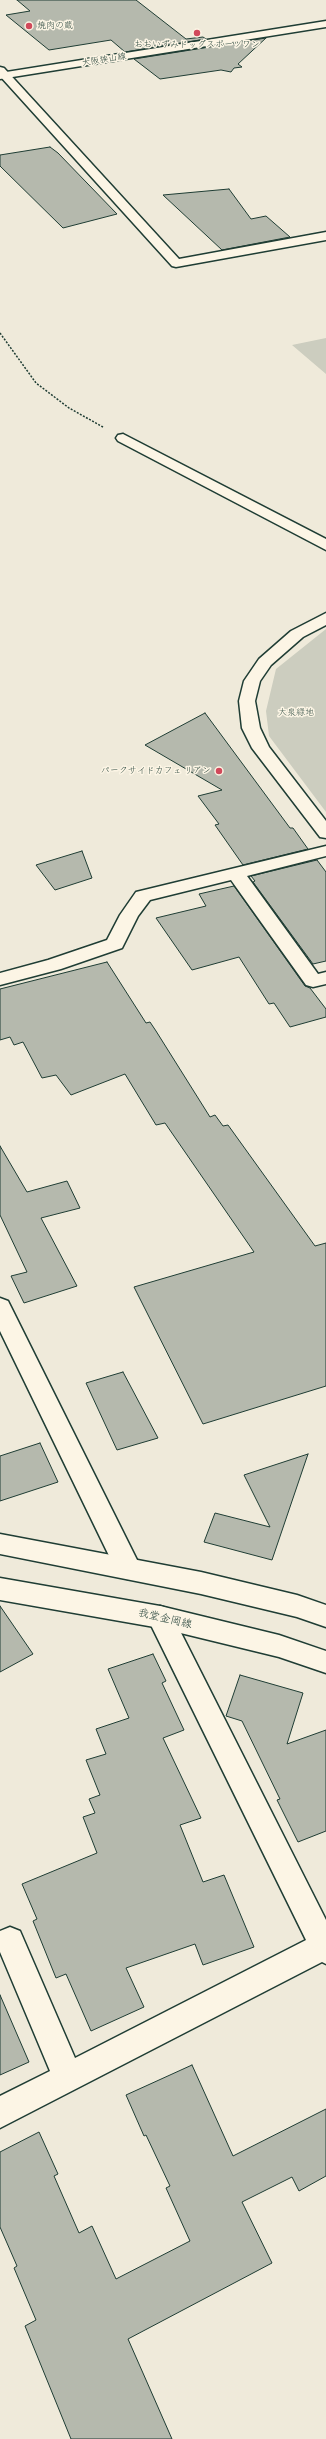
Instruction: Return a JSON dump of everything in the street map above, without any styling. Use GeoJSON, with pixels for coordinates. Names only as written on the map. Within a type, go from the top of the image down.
{"type":"FeatureCollection","features":[{"type":"Feature","properties":{"kind":"street","name":"大阪狭山線"},"geometry":{"type":"LineString","coordinates":[[2,74],[326,24]]}},
{"type":"Feature","properties":{"kind":"street"},"geometry":{"type":"LineString","coordinates":[[2,74],[176,263],[326,236]]}},
{"type":"Feature","properties":{"kind":"street"},"geometry":{"type":"LineString","coordinates":[[123,438],[326,545]]}},
{"type":"Feature","properties":{"kind":"street"},"geometry":{"type":"LineString","coordinates":[[326,618],[297,634],[265,662],[252,681],[247,700],[251,728],[261,748],[326,833]]}},
{"type":"Feature","properties":{"kind":"street"},"geometry":{"type":"LineString","coordinates":[[0,979],[54,965],[115,944],[129,915],[143,896],[326,851]]}},
{"type":"Feature","properties":{"kind":"street"},"geometry":{"type":"LineString","coordinates":[[235,873],[313,981],[326,978]]}},
{"type":"Feature","properties":{"kind":"street"},"geometry":{"type":"LineString","coordinates":[[0,1307],[128,1568]]}},
{"type":"Feature","properties":{"kind":"street"},"geometry":{"type":"LineString","coordinates":[[0,1544],[201,1583],[297,1606],[326,1616]]}},
{"type":"Feature","properties":{"kind":"street","name":"我堂金岡線"},"geometry":{"type":"LineString","coordinates":[[0,1589],[160,1617],[279,1646],[326,1662]]}},
{"type":"Feature","properties":{"kind":"street"},"geometry":{"type":"LineString","coordinates":[[0,2113],[325,1948],[160,1617]]}},
{"type":"Feature","properties":{"kind":"street"},"geometry":{"type":"LineString","coordinates":[[10,1941],[68,2078]]}},
{"type":"Feature","properties":{"kind":"path"},"geometry":{"type":"LineString","coordinates":[[0,333],[16,358],[36,383],[69,408],[123,438]]}},
{"type":"Feature","properties":{"kind":"green space"},"geometry":{"type":"Polygon","coordinates":[[[326,338],[326,374],[292,345],[326,338]]]}},
{"type":"Feature","properties":{"kind":"green space","name":"大泉緑地"},"geometry":{"type":"Polygon","coordinates":[[[326,629],[326,812],[269,736],[266,711],[276,669],[326,629]]]}},
{"type":"Feature","properties":{"kind":"building"},"geometry":{"type":"Polygon","coordinates":[[[17,0],[136,0],[186,39],[203,37],[206,39],[125,52],[111,40],[49,50],[6,15],[30,11],[17,0]]]}},
{"type":"Feature","properties":{"kind":"building"},"geometry":{"type":"Polygon","coordinates":[[[266,38],[238,64],[242,67],[234,68],[231,72],[221,70],[160,79],[134,59],[266,38]]]}},
{"type":"Feature","properties":{"kind":"building"},"geometry":{"type":"Polygon","coordinates":[[[50,147],[58,153],[117,214],[63,228],[0,166],[0,155],[50,147]]]}},
{"type":"Feature","properties":{"kind":"building"},"geometry":{"type":"Polygon","coordinates":[[[229,189],[251,219],[266,216],[290,237],[222,250],[163,195],[229,189]]]}},
{"type":"Feature","properties":{"kind":"building"},"geometry":{"type":"Polygon","coordinates":[[[205,713],[290,828],[293,828],[308,849],[243,865],[215,825],[219,824],[198,796],[222,790],[145,745],[205,713]]]}},
{"type":"Feature","properties":{"kind":"building"},"geometry":{"type":"Polygon","coordinates":[[[82,851],[92,878],[55,890],[36,865],[82,851]]]}},
{"type":"Feature","properties":{"kind":"building"},"geometry":{"type":"Polygon","coordinates":[[[317,860],[326,872],[326,961],[313,964],[253,882],[255,881],[251,876],[317,860]]]}},
{"type":"Feature","properties":{"kind":"building"},"geometry":{"type":"Polygon","coordinates":[[[234,886],[305,986],[310,988],[326,1009],[326,1017],[290,1027],[274,1003],[269,1004],[239,957],[192,970],[156,918],[206,906],[199,894],[234,886]]]}},
{"type":"Feature","properties":{"kind":"building"},"geometry":{"type":"Polygon","coordinates":[[[107,962],[146,1023],[150,1022],[156,1031],[210,1117],[215,1115],[223,1126],[228,1125],[315,1246],[326,1243],[326,1386],[203,1424],[134,1287],[254,1252],[165,1123],[156,1125],[125,1074],[71,1095],[56,1075],[42,1078],[23,1042],[14,1045],[10,1037],[0,1040],[0,989],[107,962]]]}},
{"type":"Feature","properties":{"kind":"building"},"geometry":{"type":"Polygon","coordinates":[[[0,1146],[27,1192],[67,1181],[80,1208],[41,1218],[77,1286],[24,1303],[11,1276],[27,1272],[0,1215],[0,1146]]]}},
{"type":"Feature","properties":{"kind":"building"},"geometry":{"type":"Polygon","coordinates":[[[123,1372],[158,1438],[117,1450],[86,1383],[123,1372]]]}},
{"type":"Feature","properties":{"kind":"building"},"geometry":{"type":"Polygon","coordinates":[[[40,1443],[58,1482],[0,1501],[0,1456],[40,1443]]]}},
{"type":"Feature","properties":{"kind":"building"},"geometry":{"type":"Polygon","coordinates":[[[308,1454],[272,1560],[204,1542],[215,1513],[270,1527],[244,1475],[308,1454]]]}},
{"type":"Feature","properties":{"kind":"building"},"geometry":{"type":"Polygon","coordinates":[[[0,1606],[33,1654],[0,1672],[0,1606]]]}},
{"type":"Feature","properties":{"kind":"building"},"geometry":{"type":"Polygon","coordinates":[[[153,1654],[166,1681],[162,1683],[184,1730],[163,1738],[201,1818],[180,1825],[203,1882],[224,1875],[254,1947],[203,1965],[195,1944],[126,1968],[144,2007],[91,2031],[66,1974],[56,1978],[33,1921],[37,1919],[22,1884],[97,1853],[83,1817],[95,1813],[89,1799],[100,1795],[86,1760],[106,1754],[96,1729],[129,1718],[108,1669],[153,1654]]]}},
{"type":"Feature","properties":{"kind":"building"},"geometry":{"type":"Polygon","coordinates":[[[240,1675],[303,1693],[287,1744],[326,1730],[326,1831],[298,1842],[277,1800],[280,1799],[242,1721],[226,1716],[240,1675]]]}},
{"type":"Feature","properties":{"kind":"building"},"geometry":{"type":"Polygon","coordinates":[[[0,1995],[29,2062],[0,2075],[0,1995]]]}},
{"type":"Feature","properties":{"kind":"building"},"geometry":{"type":"Polygon","coordinates":[[[192,2065],[233,2156],[326,2109],[326,2176],[299,2191],[292,2177],[242,2202],[272,2263],[128,2339],[172,2439],[71,2439],[25,2326],[36,2320],[14,2268],[17,2266],[0,2227],[0,2152],[39,2132],[58,2174],[54,2176],[79,2233],[92,2226],[116,2279],[190,2241],[166,2188],[170,2186],[146,2135],[144,2136],[126,2095],[192,2065]]]}},
{"type":"Feature","properties":{"kind":"place","name":"焼肉の蔵"},"geometry":{"type":"Point","coordinates":[29,26]}},
{"type":"Feature","properties":{"kind":"place","name":"おおいずみドッグスポーツワン"},"geometry":{"type":"Point","coordinates":[197,33]}},
{"type":"Feature","properties":{"kind":"place","name":"パークサイドカフェ リアン"},"geometry":{"type":"Point","coordinates":[219,771]}}]}
